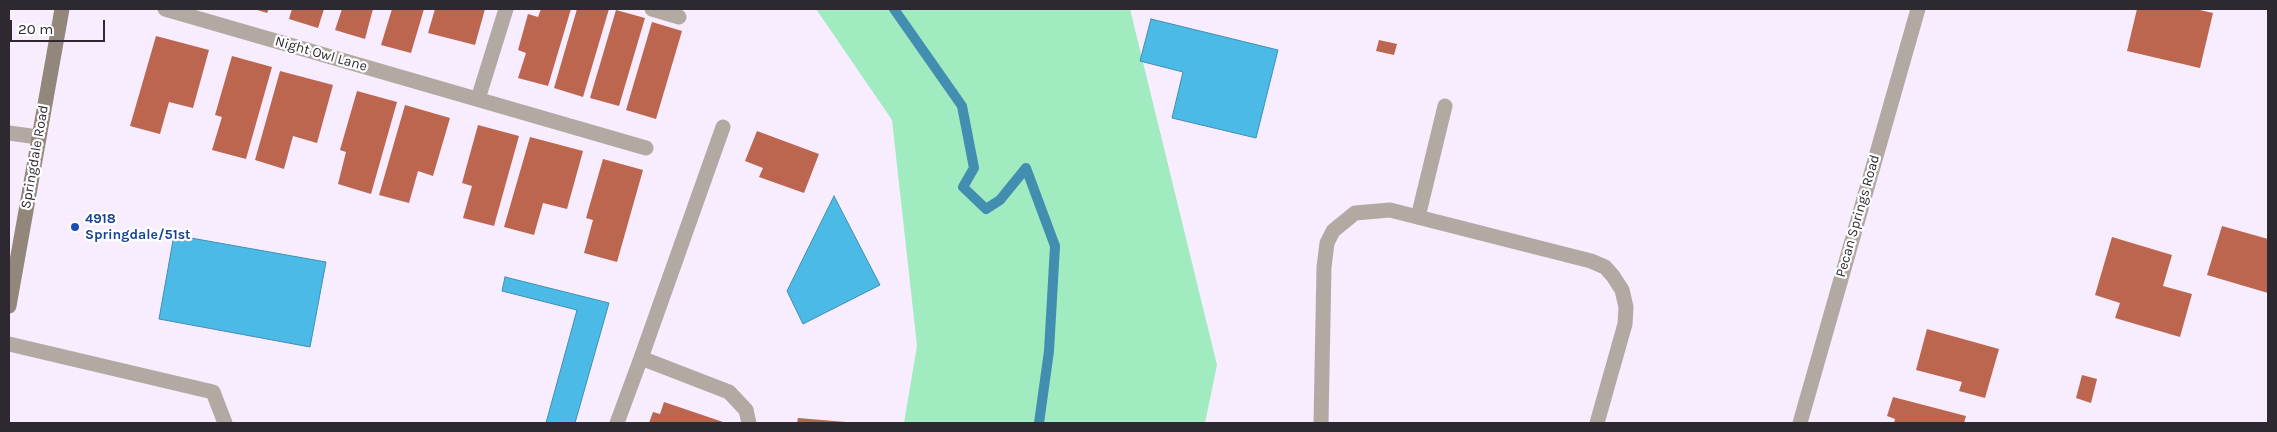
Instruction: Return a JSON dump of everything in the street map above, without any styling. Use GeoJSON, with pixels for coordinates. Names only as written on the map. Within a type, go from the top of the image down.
{"type":"FeatureCollection","features":[{"type":"Feature","properties":{"kind":"main road","name":"Springdale Road"},"geometry":{"type":"LineString","coordinates":[[9,306],[62,9]]}},
{"type":"Feature","properties":{"kind":"street","name":"Night Owl Lane"},"geometry":{"type":"LineString","coordinates":[[165,9],[646,148]]}},
{"type":"Feature","properties":{"kind":"street"},"geometry":{"type":"LineString","coordinates":[[478,99],[506,9]]}},
{"type":"Feature","properties":{"kind":"street"},"geometry":{"type":"LineString","coordinates":[[652,9],[679,17]]}},
{"type":"Feature","properties":{"kind":"street","name":"Pecan Springs Road"},"geometry":{"type":"LineString","coordinates":[[1800,423],[1918,9]]}},
{"type":"Feature","properties":{"kind":"street"},"geometry":{"type":"LineString","coordinates":[[1418,217],[1445,106]]}},
{"type":"Feature","properties":{"kind":"street"},"geometry":{"type":"LineString","coordinates":[[617,423],[723,127]]}},
{"type":"Feature","properties":{"kind":"street"},"geometry":{"type":"LineString","coordinates":[[9,133],[38,137]]}},
{"type":"Feature","properties":{"kind":"street"},"geometry":{"type":"LineString","coordinates":[[1322,423],[1324,266],[1327,243],[1333,231],[1355,213],[1371,210],[1390,210],[1592,261],[1605,267],[1622,290],[1626,307],[1625,324],[1597,423]]}},
{"type":"Feature","properties":{"kind":"street"},"geometry":{"type":"LineString","coordinates":[[9,344],[213,392],[225,423]]}},
{"type":"Feature","properties":{"kind":"street"},"geometry":{"type":"LineString","coordinates":[[641,358],[729,392],[746,410],[749,423]]}},
{"type":"Feature","properties":{"kind":"green space"},"geometry":{"type":"Polygon","coordinates":[[[816,9],[1130,9],[1217,365],[1205,423],[904,423],[917,346],[892,120],[816,9]]]}},
{"type":"Feature","properties":{"kind":"water"},"geometry":{"type":"Polygon","coordinates":[[[1151,19],[1278,50],[1256,138],[1172,118],[1183,72],[1140,61],[1151,19]]]}},
{"type":"Feature","properties":{"kind":"water"},"geometry":{"type":"Polygon","coordinates":[[[834,196],[880,285],[803,324],[787,291],[834,196]]]}},
{"type":"Feature","properties":{"kind":"water"},"geometry":{"type":"Polygon","coordinates":[[[174,235],[326,262],[310,347],[159,319],[174,235]]]}},
{"type":"Feature","properties":{"kind":"water"},"geometry":{"type":"Polygon","coordinates":[[[505,277],[609,303],[575,423],[546,423],[577,310],[502,291],[505,277]]]}},
{"type":"Feature","properties":{"kind":"building"},"geometry":{"type":"Polygon","coordinates":[[[254,9],[269,9],[267,13],[254,9]]]}},
{"type":"Feature","properties":{"kind":"building"},"geometry":{"type":"Polygon","coordinates":[[[292,9],[324,9],[318,28],[289,19],[292,9]]]}},
{"type":"Feature","properties":{"kind":"building"},"geometry":{"type":"Polygon","coordinates":[[[342,9],[373,9],[365,39],[335,30],[342,9]]]}},
{"type":"Feature","properties":{"kind":"building"},"geometry":{"type":"Polygon","coordinates":[[[392,9],[424,9],[411,53],[381,45],[392,9]]]}},
{"type":"Feature","properties":{"kind":"building"},"geometry":{"type":"Polygon","coordinates":[[[435,9],[485,9],[475,45],[428,33],[435,9]]]}},
{"type":"Feature","properties":{"kind":"building"},"geometry":{"type":"Polygon","coordinates":[[[541,9],[571,9],[548,86],[518,78],[526,53],[518,50],[528,14],[538,17],[541,9]]]}},
{"type":"Feature","properties":{"kind":"building"},"geometry":{"type":"Polygon","coordinates":[[[577,9],[609,9],[583,97],[554,88],[577,9]]]}},
{"type":"Feature","properties":{"kind":"building"},"geometry":{"type":"Polygon","coordinates":[[[2137,9],[2195,9],[2213,13],[2200,68],[2127,51],[2137,9]]]}},
{"type":"Feature","properties":{"kind":"building"},"geometry":{"type":"Polygon","coordinates":[[[616,10],[645,18],[619,106],[590,98],[616,10]]]}},
{"type":"Feature","properties":{"kind":"building"},"geometry":{"type":"Polygon","coordinates":[[[652,22],[682,31],[656,119],[626,110],[652,22]]]}},
{"type":"Feature","properties":{"kind":"building"},"geometry":{"type":"Polygon","coordinates":[[[156,36],[209,50],[193,108],[169,102],[160,134],[130,126],[156,36]]]}},
{"type":"Feature","properties":{"kind":"building"},"geometry":{"type":"Polygon","coordinates":[[[1379,40],[1397,44],[1394,55],[1376,51],[1379,40]]]}},
{"type":"Feature","properties":{"kind":"building"},"geometry":{"type":"Polygon","coordinates":[[[232,56],[272,67],[246,159],[212,150],[222,117],[215,115],[232,56]]]}},
{"type":"Feature","properties":{"kind":"building"},"geometry":{"type":"Polygon","coordinates":[[[280,71],[333,85],[317,143],[293,136],[284,169],[255,160],[280,71]]]}},
{"type":"Feature","properties":{"kind":"building"},"geometry":{"type":"Polygon","coordinates":[[[357,91],[397,102],[371,194],[338,184],[346,152],[340,150],[357,91]]]}},
{"type":"Feature","properties":{"kind":"building"},"geometry":{"type":"Polygon","coordinates":[[[405,105],[450,118],[433,176],[418,171],[409,203],[379,195],[405,105]]]}},
{"type":"Feature","properties":{"kind":"building"},"geometry":{"type":"Polygon","coordinates":[[[478,125],[519,136],[494,226],[463,218],[472,186],[462,183],[478,125]]]}},
{"type":"Feature","properties":{"kind":"building"},"geometry":{"type":"Polygon","coordinates":[[[757,131],[819,154],[804,193],[759,177],[763,168],[745,161],[757,131]]]}},
{"type":"Feature","properties":{"kind":"building"},"geometry":{"type":"Polygon","coordinates":[[[530,137],[583,151],[567,209],[543,203],[534,235],[504,227],[530,137]]]}},
{"type":"Feature","properties":{"kind":"building"},"geometry":{"type":"Polygon","coordinates":[[[603,159],[643,170],[617,262],[584,253],[593,220],[586,218],[603,159]]]}},
{"type":"Feature","properties":{"kind":"building"},"geometry":{"type":"Polygon","coordinates":[[[2222,226],[2268,239],[2268,293],[2207,275],[2222,226]]]}},
{"type":"Feature","properties":{"kind":"building"},"geometry":{"type":"Polygon","coordinates":[[[2112,237],[2172,255],[2163,286],[2192,294],[2180,337],[2115,318],[2120,303],[2095,295],[2112,237]]]}},
{"type":"Feature","properties":{"kind":"building"},"geometry":{"type":"Polygon","coordinates":[[[1927,329],[1999,349],[1985,398],[1959,391],[1962,382],[1916,370],[1927,329]]]}},
{"type":"Feature","properties":{"kind":"building"},"geometry":{"type":"Polygon","coordinates":[[[2082,375],[2097,379],[2091,403],[2076,398],[2082,375]]]}},
{"type":"Feature","properties":{"kind":"building"},"geometry":{"type":"Polygon","coordinates":[[[1893,397],[1966,416],[1964,423],[1894,423],[1895,419],[1887,416],[1893,397]]]}},
{"type":"Feature","properties":{"kind":"building"},"geometry":{"type":"Polygon","coordinates":[[[664,402],[726,423],[649,423],[653,412],[660,414],[664,402]]]}},
{"type":"Feature","properties":{"kind":"building"},"geometry":{"type":"Polygon","coordinates":[[[798,418],[846,422],[797,423],[798,418]]]}},
{"type":"Feature","properties":{"kind":"waterway"},"geometry":{"type":"LineString","coordinates":[[894,9],[962,106],[974,168],[963,187],[986,209],[1000,200],[1026,168],[1055,246],[1049,351],[1039,423]]}},
{"type":"Feature","properties":{"kind":"place","name":"4918 Springdale/51st"},"geometry":{"type":"Point","coordinates":[75,227]}}]}
